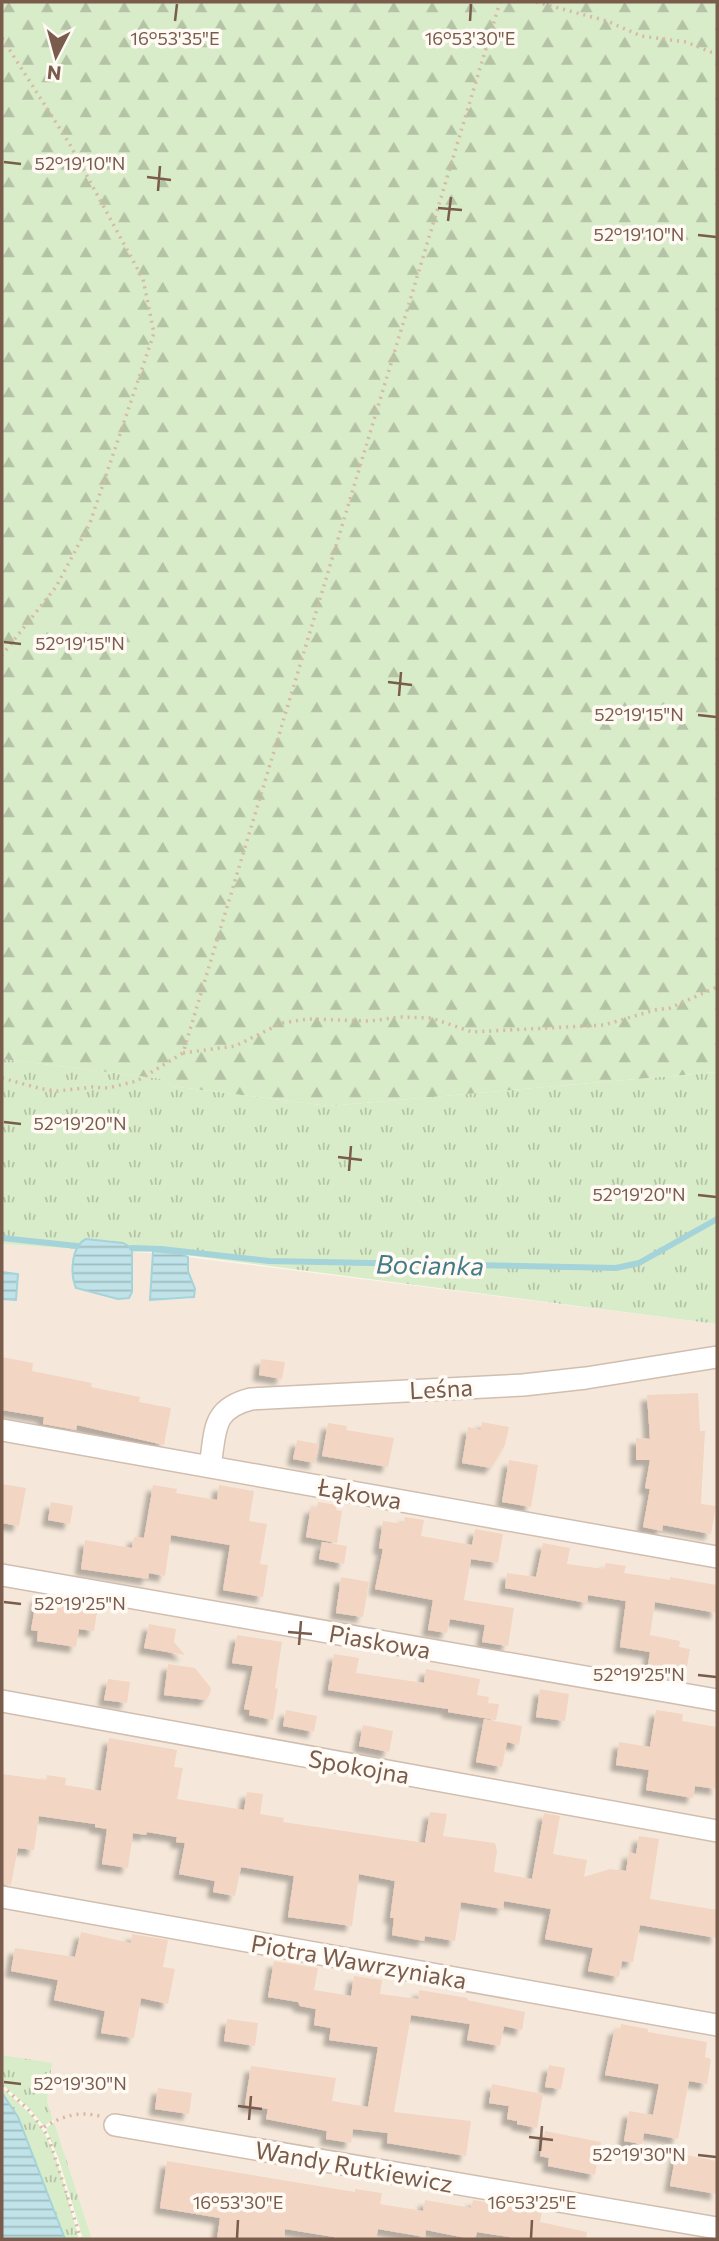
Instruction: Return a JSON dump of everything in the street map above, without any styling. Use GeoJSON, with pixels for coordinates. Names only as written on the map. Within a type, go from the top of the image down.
{"type":"FeatureCollection","features":[{"type":"Feature","properties":{"kind":"street","name":"Leśna"},"geometry":{"type":"LineString","coordinates":[[210,1466],[219,1417],[237,1402],[251,1399],[523,1385],[717,1357]]}},
{"type":"Feature","properties":{"kind":"street","name":"Łąkowa"},"geometry":{"type":"LineString","coordinates":[[2,1430],[717,1558]]}},
{"type":"Feature","properties":{"kind":"street","name":"Piaskowa"},"geometry":{"type":"LineString","coordinates":[[2,1575],[717,1700]]}},
{"type":"Feature","properties":{"kind":"street","name":"Spokojna"},"geometry":{"type":"LineString","coordinates":[[2,1700],[717,1831]]}},
{"type":"Feature","properties":{"kind":"street","name":"Piotra Wawrzyniaka"},"geometry":{"type":"LineString","coordinates":[[2,1897],[717,2025]]}},
{"type":"Feature","properties":{"kind":"street","name":"Wandy Rutkiewicz"},"geometry":{"type":"LineString","coordinates":[[112,2121],[717,2228]]}},
{"type":"Feature","properties":{"kind":"path"},"geometry":{"type":"LineString","coordinates":[[183,1053],[500,2]]}},
{"type":"Feature","properties":{"kind":"path"},"geometry":{"type":"LineString","coordinates":[[536,2],[607,21],[641,36],[686,42],[717,53]]}},
{"type":"Feature","properties":{"kind":"path"},"geometry":{"type":"LineString","coordinates":[[2,38],[69,143],[143,279],[154,333],[90,523],[56,587],[2,655]]}},
{"type":"Feature","properties":{"kind":"path"},"geometry":{"type":"LineString","coordinates":[[2,1078],[58,1091],[108,1088],[137,1081],[183,1053],[235,1046],[282,1023],[308,1019],[370,1021],[430,1017],[472,1032],[589,1027],[616,1023],[655,1010],[670,1009],[717,987]]}},
{"type":"Feature","properties":{"kind":"path"},"geometry":{"type":"LineString","coordinates":[[2,2086],[28,2109],[43,2128],[57,2159],[81,2239]]}},
{"type":"Feature","properties":{"kind":"path"},"geometry":{"type":"LineString","coordinates":[[43,2128],[61,2117],[76,2113],[112,2121]]}},
{"type":"Feature","properties":{"kind":"shaded area"},"geometry":{"type":"Polygon","coordinates":[[[2,1244],[76,1249],[75,1254],[132,1292],[133,1252],[152,1253],[150,1300],[190,1299],[188,1257],[717,1324],[717,2239],[92,2239],[47,2101],[51,2064],[2,2055],[2,1244]]]}},
{"type":"Feature","properties":{"kind":"green space"},"geometry":{"type":"Polygon","coordinates":[[[2,2],[717,2],[717,1072],[329,1106],[171,1086],[163,1079],[2,1059],[2,2]]]}},
{"type":"Feature","properties":{"kind":"green space"},"geometry":{"type":"Polygon","coordinates":[[[2,1059],[164,1079],[171,1086],[329,1106],[717,1072],[717,1324],[153,1251],[133,1252],[124,1244],[112,1241],[86,1239],[76,1249],[2,1244],[2,1059]]]}},
{"type":"Feature","properties":{"kind":"green space"},"geometry":{"type":"Polygon","coordinates":[[[2,2055],[52,2063],[47,2101],[53,2120],[44,2126],[29,2108],[2,2084],[2,2055]]]}},
{"type":"Feature","properties":{"kind":"green space"},"geometry":{"type":"Polygon","coordinates":[[[2,2088],[34,2119],[49,2142],[79,2239],[65,2239],[18,2117],[2,2093],[2,2088]]]}},
{"type":"Feature","properties":{"kind":"green space"},"geometry":{"type":"Polygon","coordinates":[[[54,2122],[92,2239],[83,2239],[59,2160],[46,2128],[54,2122]]]}},
{"type":"Feature","properties":{"kind":"water"},"geometry":{"type":"Polygon","coordinates":[[[86,1239],[123,1243],[132,1248],[132,1292],[129,1298],[118,1299],[76,1288],[73,1261],[77,1248],[86,1239]]]}},
{"type":"Feature","properties":{"kind":"water"},"geometry":{"type":"Polygon","coordinates":[[[153,1251],[188,1257],[188,1271],[195,1289],[194,1297],[150,1300],[153,1251]]]}},
{"type":"Feature","properties":{"kind":"water"},"geometry":{"type":"Polygon","coordinates":[[[2,1272],[18,1274],[16,1300],[2,1299],[2,1272]]]}},
{"type":"Feature","properties":{"kind":"water"},"geometry":{"type":"Polygon","coordinates":[[[2,2093],[18,2117],[65,2239],[2,2239],[2,2093]]]}},
{"type":"Feature","properties":{"kind":"building"},"geometry":{"type":"Polygon","coordinates":[[[2,1357],[33,1363],[32,1371],[92,1383],[91,1387],[140,1397],[139,1402],[171,1408],[164,1445],[77,1425],[76,1430],[43,1424],[44,1417],[2,1410],[2,1357]]]}},
{"type":"Feature","properties":{"kind":"building"},"geometry":{"type":"Polygon","coordinates":[[[261,1359],[285,1362],[282,1379],[259,1375],[261,1359]]]}},
{"type":"Feature","properties":{"kind":"building"},"geometry":{"type":"Polygon","coordinates":[[[698,1393],[700,1431],[705,1431],[701,1504],[716,1506],[711,1534],[663,1525],[662,1531],[643,1527],[650,1489],[645,1488],[650,1460],[636,1460],[636,1438],[650,1439],[647,1395],[698,1393]]]}},
{"type":"Feature","properties":{"kind":"building"},"geometry":{"type":"Polygon","coordinates":[[[482,1422],[509,1427],[505,1445],[491,1468],[462,1463],[468,1427],[481,1430],[482,1422]]]}},
{"type":"Feature","properties":{"kind":"building"},"geometry":{"type":"Polygon","coordinates":[[[328,1423],[347,1426],[346,1430],[394,1438],[388,1467],[322,1456],[328,1423]]]}},
{"type":"Feature","properties":{"kind":"building"},"geometry":{"type":"Polygon","coordinates":[[[297,1440],[319,1444],[315,1463],[293,1459],[297,1440]]]}},
{"type":"Feature","properties":{"kind":"building"},"geometry":{"type":"Polygon","coordinates":[[[509,1460],[538,1465],[531,1507],[502,1502],[509,1460]]]}},
{"type":"Feature","properties":{"kind":"building"},"geometry":{"type":"Polygon","coordinates":[[[2,1484],[26,1488],[19,1526],[2,1523],[2,1484]]]}},
{"type":"Feature","properties":{"kind":"building"},"geometry":{"type":"Polygon","coordinates":[[[153,1485],[177,1489],[176,1493],[217,1500],[219,1485],[254,1491],[249,1521],[267,1524],[260,1564],[268,1565],[263,1597],[223,1590],[230,1545],[171,1535],[165,1576],[149,1573],[148,1579],[81,1569],[85,1540],[132,1548],[134,1537],[144,1538],[153,1485]]]}},
{"type":"Feature","properties":{"kind":"building"},"geometry":{"type":"Polygon","coordinates":[[[51,1502],[73,1506],[70,1524],[48,1520],[51,1502]]]}},
{"type":"Feature","properties":{"kind":"building"},"geometry":{"type":"Polygon","coordinates":[[[318,1502],[337,1505],[336,1510],[342,1511],[337,1543],[306,1537],[311,1507],[317,1508],[318,1502]]]}},
{"type":"Feature","properties":{"kind":"building"},"geometry":{"type":"Polygon","coordinates":[[[405,1517],[424,1520],[421,1536],[472,1545],[475,1529],[503,1534],[498,1563],[471,1559],[464,1600],[514,1608],[508,1646],[482,1642],[485,1625],[450,1619],[447,1633],[428,1630],[433,1600],[375,1589],[383,1549],[379,1548],[383,1521],[403,1524],[405,1517]]]}},
{"type":"Feature","properties":{"kind":"building"},"geometry":{"type":"Polygon","coordinates":[[[322,1542],[347,1546],[344,1564],[319,1559],[322,1542]]]}},
{"type":"Feature","properties":{"kind":"building"},"geometry":{"type":"Polygon","coordinates":[[[543,1543],[570,1548],[567,1564],[604,1569],[606,1563],[626,1566],[624,1573],[717,1585],[717,1613],[655,1602],[650,1635],[680,1641],[679,1647],[690,1649],[686,1672],[648,1665],[650,1652],[620,1647],[626,1601],[588,1595],[587,1603],[505,1588],[507,1573],[536,1577],[543,1543]]]}},
{"type":"Feature","properties":{"kind":"building"},"geometry":{"type":"Polygon","coordinates":[[[341,1577],[369,1582],[363,1617],[336,1613],[341,1577]]]}},
{"type":"Feature","properties":{"kind":"building"},"geometry":{"type":"Polygon","coordinates":[[[37,1596],[98,1606],[94,1631],[79,1629],[76,1647],[37,1641],[38,1631],[31,1630],[37,1596]]]}},
{"type":"Feature","properties":{"kind":"building"},"geometry":{"type":"Polygon","coordinates":[[[149,1624],[176,1629],[174,1642],[185,1655],[144,1648],[149,1624]]]}},
{"type":"Feature","properties":{"kind":"building"},"geometry":{"type":"Polygon","coordinates":[[[237,1635],[282,1642],[273,1720],[249,1715],[250,1710],[244,1709],[253,1666],[232,1663],[237,1635]]]}},
{"type":"Feature","properties":{"kind":"building"},"geometry":{"type":"Polygon","coordinates":[[[334,1654],[359,1658],[356,1673],[424,1683],[426,1669],[480,1679],[477,1695],[489,1697],[488,1703],[499,1704],[496,1720],[448,1712],[448,1709],[328,1690],[334,1654]]]}},
{"type":"Feature","properties":{"kind":"building"},"geometry":{"type":"Polygon","coordinates":[[[168,1664],[195,1668],[211,1688],[206,1700],[164,1695],[168,1664]]]}},
{"type":"Feature","properties":{"kind":"building"},"geometry":{"type":"Polygon","coordinates":[[[108,1679],[130,1682],[127,1703],[104,1700],[108,1679]]]}},
{"type":"Feature","properties":{"kind":"building"},"geometry":{"type":"Polygon","coordinates":[[[540,1689],[569,1694],[565,1721],[536,1717],[540,1689]]]}},
{"type":"Feature","properties":{"kind":"building"},"geometry":{"type":"Polygon","coordinates":[[[286,1710],[317,1716],[314,1732],[283,1726],[286,1710]]]}},
{"type":"Feature","properties":{"kind":"building"},"geometry":{"type":"Polygon","coordinates":[[[656,1710],[683,1714],[682,1721],[717,1727],[717,1789],[695,1786],[693,1798],[646,1790],[649,1770],[616,1765],[619,1742],[650,1747],[656,1710]]]}},
{"type":"Feature","properties":{"kind":"building"},"geometry":{"type":"Polygon","coordinates":[[[484,1719],[522,1726],[519,1745],[507,1742],[502,1767],[476,1762],[484,1719]]]}},
{"type":"Feature","properties":{"kind":"building"},"geometry":{"type":"Polygon","coordinates":[[[363,1725],[393,1731],[389,1752],[359,1746],[363,1725]]]}},
{"type":"Feature","properties":{"kind":"building"},"geometry":{"type":"Polygon","coordinates":[[[109,1738],[177,1750],[174,1767],[183,1768],[177,1799],[244,1810],[247,1792],[263,1794],[260,1814],[284,1818],[283,1822],[425,1843],[430,1812],[447,1814],[443,1836],[495,1843],[497,1851],[494,1872],[532,1879],[544,1813],[560,1816],[553,1854],[587,1860],[584,1877],[610,1869],[626,1871],[629,1852],[636,1854],[639,1836],[659,1839],[650,1899],[717,1910],[717,1938],[640,1925],[633,1962],[622,1961],[619,1977],[588,1971],[593,1948],[545,1939],[551,1909],[504,1901],[503,1909],[461,1902],[455,1941],[425,1936],[424,1941],[392,1935],[394,1918],[390,1918],[395,1881],[359,1874],[352,1926],[288,1917],[294,1876],[241,1867],[235,1896],[213,1892],[215,1881],[179,1874],[185,1843],[176,1842],[177,1837],[147,1832],[146,1835],[133,1833],[128,1868],[102,1864],[107,1829],[95,1827],[95,1824],[39,1816],[34,1850],[18,1848],[11,1885],[2,1884],[2,1774],[46,1780],[47,1775],[66,1778],[65,1785],[101,1791],[109,1738]]]}},
{"type":"Feature","properties":{"kind":"building"},"geometry":{"type":"Polygon","coordinates":[[[81,1932],[131,1943],[132,1934],[168,1940],[163,1967],[175,1969],[168,2004],[141,1998],[134,2038],[101,2033],[105,2011],[54,2000],[58,1980],[11,1971],[15,1948],[75,1957],[81,1932]]]}},
{"type":"Feature","properties":{"kind":"building"},"geometry":{"type":"Polygon","coordinates":[[[274,1961],[318,1968],[314,1990],[351,1996],[354,1976],[382,1980],[380,1994],[418,1999],[419,1990],[468,1998],[467,2000],[525,2012],[522,2030],[504,2026],[500,2046],[467,2040],[470,2024],[411,2015],[394,2112],[471,2121],[466,2156],[387,2143],[388,2133],[353,2129],[351,2143],[326,2139],[327,2131],[266,2119],[268,2109],[245,2105],[251,2066],[336,2078],[332,2101],[368,2107],[378,2047],[329,2040],[331,2028],[314,2025],[316,2009],[300,2006],[298,2002],[268,1997],[274,1961]]]}},
{"type":"Feature","properties":{"kind":"building"},"geometry":{"type":"Polygon","coordinates":[[[227,2019],[258,2023],[255,2046],[224,2041],[227,2019]]]}},
{"type":"Feature","properties":{"kind":"building"},"geometry":{"type":"Polygon","coordinates":[[[621,2024],[648,2029],[648,2032],[707,2042],[705,2057],[711,2059],[707,2084],[689,2081],[678,2139],[644,2133],[642,2144],[624,2141],[629,2111],[653,2115],[659,2084],[605,2075],[615,2028],[620,2029],[621,2024]]]}},
{"type":"Feature","properties":{"kind":"building"},"geometry":{"type":"Polygon","coordinates":[[[549,2065],[565,2068],[561,2089],[545,2087],[549,2065]]]}},
{"type":"Feature","properties":{"kind":"building"},"geometry":{"type":"Polygon","coordinates":[[[492,2084],[543,2094],[537,2128],[507,2119],[509,2106],[489,2103],[492,2084]]]}},
{"type":"Feature","properties":{"kind":"building"},"geometry":{"type":"Polygon","coordinates":[[[158,2088],[192,2093],[189,2114],[155,2109],[158,2088]]]}},
{"type":"Feature","properties":{"kind":"building"},"geometry":{"type":"Polygon","coordinates":[[[545,2131],[601,2142],[595,2175],[548,2166],[549,2158],[540,2156],[545,2131]]]}},
{"type":"Feature","properties":{"kind":"building"},"geometry":{"type":"Polygon","coordinates":[[[676,2153],[717,2161],[717,2194],[670,2186],[676,2153]]]}},
{"type":"Feature","properties":{"kind":"building"},"geometry":{"type":"Polygon","coordinates":[[[167,2161],[355,2192],[355,2189],[382,2193],[380,2204],[423,2211],[425,2200],[471,2208],[473,2200],[516,2207],[542,2212],[540,2222],[587,2232],[586,2239],[522,2239],[477,2232],[475,2239],[471,2239],[426,2230],[425,2237],[378,2229],[376,2239],[334,2239],[285,2229],[284,2239],[217,2239],[220,2218],[160,2208],[167,2161]]]}},
{"type":"Feature","properties":{"kind":"waterway","name":"Bocianka"},"geometry":{"type":"LineString","coordinates":[[132,1248],[269,1261],[616,1268],[639,1263],[717,1219]]}},
{"type":"Feature","properties":{"kind":"waterway","name":"Bocianka"},"geometry":{"type":"LineString","coordinates":[[2,1238],[77,1246]]}}]}
